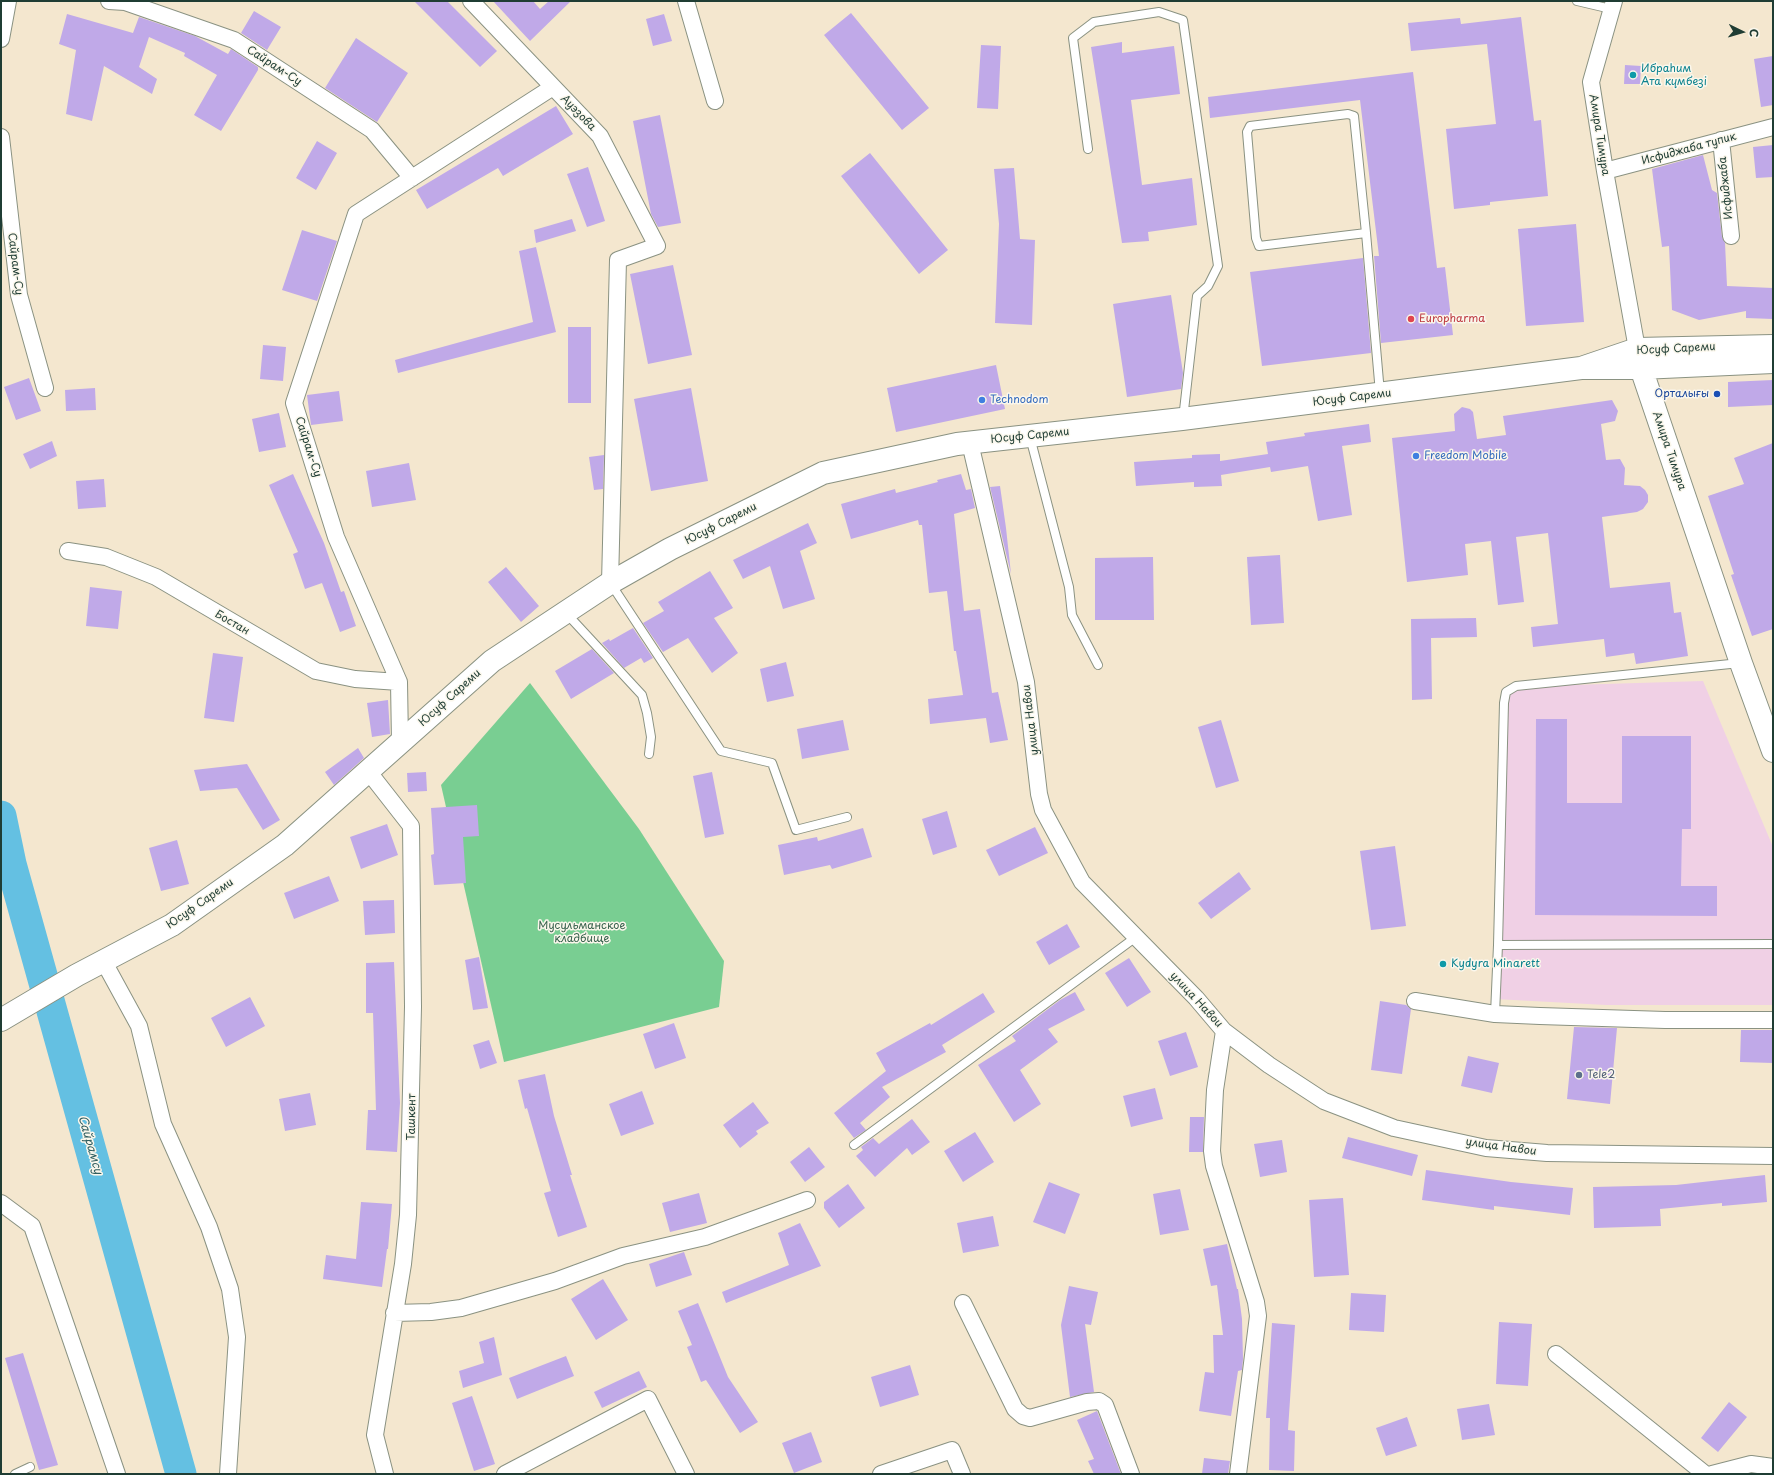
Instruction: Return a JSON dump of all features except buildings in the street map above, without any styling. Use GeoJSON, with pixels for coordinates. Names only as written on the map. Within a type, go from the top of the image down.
{"type":"FeatureCollection","features":[{"type":"Feature","properties":{"kind":"main road","name":"Юсуф Сареми"},"geometry":{"type":"LineString","coordinates":[[1,1020],[77,975],[172,925],[285,845],[492,661],[610,582],[670,549],[823,473],[970,443],[1182,419],[1581,368],[1639,359],[1773,346]]}},
{"type":"Feature","properties":{"kind":"main road","name":"Юсуф Сареми"},"geometry":{"type":"LineString","coordinates":[[1639,359],[1773,362]]}},
{"type":"Feature","properties":{"kind":"main road","name":"Амира Тимура"},"geometry":{"type":"LineString","coordinates":[[1639,359],[1741,663],[1773,751]]}},
{"type":"Feature","properties":{"kind":"street"},"geometry":{"type":"LineString","coordinates":[[1,39],[8,1]]}},
{"type":"Feature","properties":{"kind":"street","name":"Сайрам-Су"},"geometry":{"type":"LineString","coordinates":[[109,1],[125,2],[234,40],[372,130],[412,178]]}},
{"type":"Feature","properties":{"kind":"street","name":"Ауэзова"},"geometry":{"type":"LineString","coordinates":[[471,1],[600,136],[657,246],[618,260],[610,582]]}},
{"type":"Feature","properties":{"kind":"street"},"geometry":{"type":"LineString","coordinates":[[686,1],[715,101]]}},
{"type":"Feature","properties":{"kind":"street","name":"Амира Тимура"},"geometry":{"type":"LineString","coordinates":[[1613,5],[1591,82],[1605,171],[1639,359]]}},
{"type":"Feature","properties":{"kind":"street","name":"Сайрам-Су"},"geometry":{"type":"LineString","coordinates":[[400,742],[399,682],[336,537],[294,403],[356,214],[553,87]]}},
{"type":"Feature","properties":{"kind":"street","name":"Исфиджаба тупик"},"geometry":{"type":"LineString","coordinates":[[1605,171],[1773,127]]}},
{"type":"Feature","properties":{"kind":"street","name":"Сайрам-Су"},"geometry":{"type":"LineString","coordinates":[[1,137],[19,296],[45,388]]}},
{"type":"Feature","properties":{"kind":"street","name":"Исфиджаба"},"geometry":{"type":"LineString","coordinates":[[1721,140],[1731,236]]}},
{"type":"Feature","properties":{"kind":"street","name":"улица Навои"},"geometry":{"type":"LineString","coordinates":[[970,443],[1026,682],[1039,794],[1043,810],[1082,882],[1196,998],[1224,1031],[1269,1065],[1324,1101],[1394,1128],[1486,1148],[1547,1153],[1773,1156]]}},
{"type":"Feature","properties":{"kind":"street","name":"Бостан"},"geometry":{"type":"LineString","coordinates":[[68,551],[106,557],[156,577],[316,671],[355,679],[399,682]]}},
{"type":"Feature","properties":{"kind":"street","name":"Ташкент"},"geometry":{"type":"LineString","coordinates":[[368,771],[411,826],[413,1007],[412,1118],[408,1215],[403,1264],[375,1435],[385,1474]]}},
{"type":"Feature","properties":{"kind":"street"},"geometry":{"type":"LineString","coordinates":[[104,962],[139,1026],[163,1124],[209,1227],[230,1289],[237,1337],[228,1474]]}},
{"type":"Feature","properties":{"kind":"street"},"geometry":{"type":"LineString","coordinates":[[1415,1001],[1495,1014],[1665,1020],[1773,1020]]}},
{"type":"Feature","properties":{"kind":"street"},"geometry":{"type":"LineString","coordinates":[[1224,1031],[1215,1090],[1212,1151],[1214,1166],[1256,1302],[1258,1316],[1238,1474]]}},
{"type":"Feature","properties":{"kind":"street"},"geometry":{"type":"LineString","coordinates":[[394,1313],[432,1312],[461,1308],[555,1281],[623,1256],[705,1237],[807,1200]]}},
{"type":"Feature","properties":{"kind":"street"},"geometry":{"type":"LineString","coordinates":[[1,1203],[32,1226],[117,1474]]}},
{"type":"Feature","properties":{"kind":"street"},"geometry":{"type":"LineString","coordinates":[[963,1303],[1015,1409],[1023,1416],[1030,1418],[1087,1402],[1099,1402],[1104,1405],[1131,1474]]}},
{"type":"Feature","properties":{"kind":"street"},"geometry":{"type":"LineString","coordinates":[[1556,1354],[1704,1474]]}},
{"type":"Feature","properties":{"kind":"street"},"geometry":{"type":"LineString","coordinates":[[505,1474],[648,1399],[686,1474]]}},
{"type":"Feature","properties":{"kind":"street"},"geometry":{"type":"LineString","coordinates":[[881,1474],[952,1450],[962,1474]]}},
{"type":"Feature","properties":{"kind":"street"},"geometry":{"type":"LineString","coordinates":[[1712,1474],[1751,1464],[1773,1467]]}},
{"type":"Feature","properties":{"kind":"lane"},"geometry":{"type":"LineString","coordinates":[[1577,1],[1613,5]]}},
{"type":"Feature","properties":{"kind":"lane"},"geometry":{"type":"LineString","coordinates":[[1088,150],[1073,38],[1094,22],[1159,12],[1183,20],[1218,266],[1208,286],[1197,296],[1182,419]]}},
{"type":"Feature","properties":{"kind":"lane"},"geometry":{"type":"LineString","coordinates":[[1366,233],[1259,246],[1256,238],[1247,132],[1250,126],[1348,114],[1354,116],[1366,233],[1380,394]]}},
{"type":"Feature","properties":{"kind":"lane"},"geometry":{"type":"LineString","coordinates":[[1030,436],[1069,587],[1072,615],[1098,665]]}},
{"type":"Feature","properties":{"kind":"lane"},"geometry":{"type":"LineString","coordinates":[[610,582],[721,751],[772,763],[796,830],[847,817]]}},
{"type":"Feature","properties":{"kind":"lane"},"geometry":{"type":"LineString","coordinates":[[566,612],[642,695],[651,737],[649,754]]}},
{"type":"Feature","properties":{"kind":"lane"},"geometry":{"type":"LineString","coordinates":[[1495,1014],[1504,702],[1506,692],[1516,686],[1741,663]]}},
{"type":"Feature","properties":{"kind":"lane"},"geometry":{"type":"LineString","coordinates":[[854,1145],[1136,937]]}},
{"type":"Feature","properties":{"kind":"lane"},"geometry":{"type":"LineString","coordinates":[[1498,945],[1773,944]]}},
{"type":"Feature","properties":{"kind":"lane"},"geometry":{"type":"LineString","coordinates":[[15,1474],[30,1467]]}},
{"type":"Feature","properties":{"kind":"shaded area"},"geometry":{"type":"Polygon","coordinates":[[[1703,681],[1773,847],[1773,1005],[1606,1005],[1495,999],[1506,687],[1703,681]]]}},
{"type":"Feature","properties":{"kind":"green space","name":"Мусульманское кладбище"},"geometry":{"type":"Polygon","coordinates":[[[530,683],[639,829],[724,961],[719,1007],[504,1062],[441,785],[530,683]]]}},
{"type":"Feature","properties":{"kind":"waterway","name":"Сайрамсу"},"geometry":{"type":"LineString","coordinates":[[1,816],[11,864],[181,1474]]}},
{"type":"Feature","properties":{"kind":"place","name":"Ибраhим Ата күмбезі"},"geometry":{"type":"Point","coordinates":[1633,75]}},
{"type":"Feature","properties":{"kind":"place","name":"Europharma"},"geometry":{"type":"Point","coordinates":[1411,319]}},
{"type":"Feature","properties":{"kind":"place","name":"Орталығы"},"geometry":{"type":"Point","coordinates":[1717,394]}},
{"type":"Feature","properties":{"kind":"place","name":"Technodom"},"geometry":{"type":"Point","coordinates":[982,400]}},
{"type":"Feature","properties":{"kind":"place","name":"Freedom Mobile"},"geometry":{"type":"Point","coordinates":[1416,456]}},
{"type":"Feature","properties":{"kind":"place","name":"Kydyra Minarett"},"geometry":{"type":"Point","coordinates":[1443,964]}},
{"type":"Feature","properties":{"kind":"place","name":"Tele2"},"geometry":{"type":"Point","coordinates":[1579,1075]}}]}
